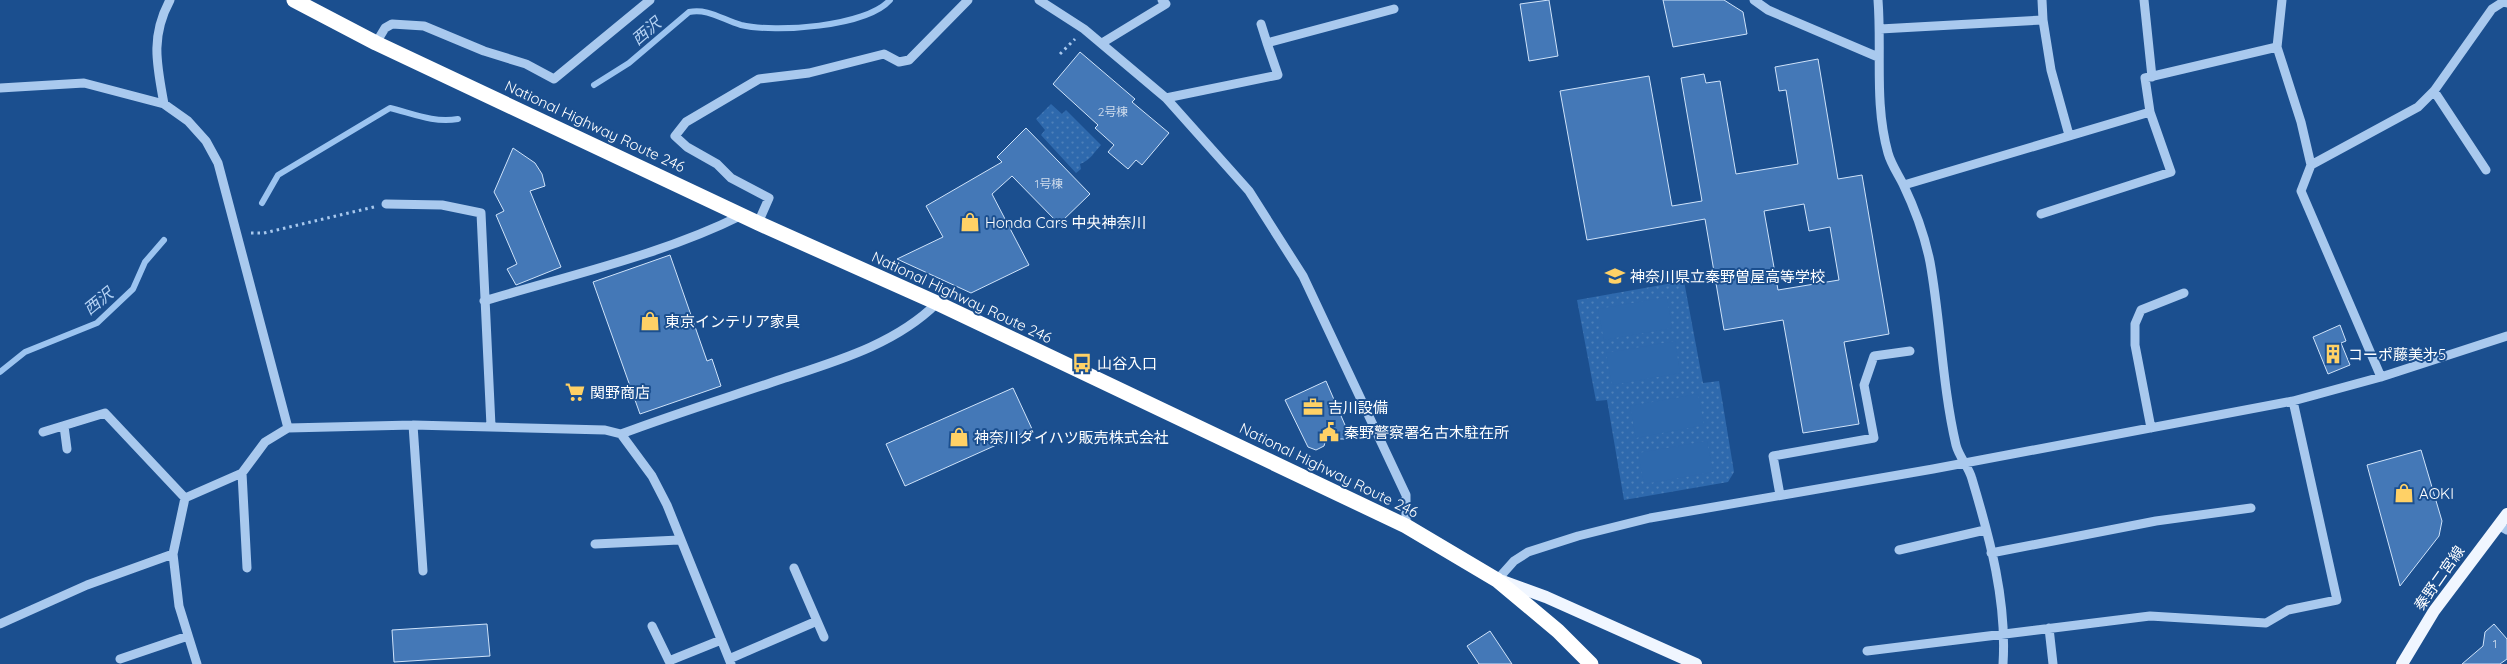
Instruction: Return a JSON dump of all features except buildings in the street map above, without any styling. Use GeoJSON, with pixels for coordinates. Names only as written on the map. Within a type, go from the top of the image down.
{"type":"FeatureCollection","features":[{"type":"Feature","properties":{"kind":"highway","name":"National Highway Route 246"},"geometry":{"type":"LineString","coordinates":[[294,0],[376,42],[758,223],[938,303],[1406,526],[1497,580],[1558,631],[1591,664]]}},
{"type":"Feature","properties":{"kind":"main road","name":"秦野二宮線"},"geometry":{"type":"LineString","coordinates":[[2402,664],[2434,611],[2502,528],[2507,514]]}},
{"type":"Feature","properties":{"kind":"main road"},"geometry":{"type":"LineString","coordinates":[[1497,580],[1546,597],[1696,664]]}},
{"type":"Feature","properties":{"kind":"street"},"geometry":{"type":"LineString","coordinates":[[164,104],[158,72],[156,34],[170,0]]}},
{"type":"Feature","properties":{"kind":"street"},"geometry":{"type":"LineString","coordinates":[[376,42],[385,28],[392,24],[424,26],[484,52],[526,64],[554,79],[650,0]]}},
{"type":"Feature","properties":{"kind":"street"},"geometry":{"type":"LineString","coordinates":[[758,223],[769,198],[731,178],[717,164],[687,147],[675,136],[686,122],[759,79],[808,73],[884,54],[899,62],[908,60],[968,0]]}},
{"type":"Feature","properties":{"kind":"street"},"geometry":{"type":"LineString","coordinates":[[1039,0],[1102,43],[1166,98],[1248,191],[1302,276],[1406,495],[1406,526]]}},
{"type":"Feature","properties":{"kind":"street"},"geometry":{"type":"LineString","coordinates":[[1102,43],[1166,4],[1162,0]]}},
{"type":"Feature","properties":{"kind":"street"},"geometry":{"type":"LineString","coordinates":[[1754,0],[1768,10],[1878,57]]}},
{"type":"Feature","properties":{"kind":"street"},"geometry":{"type":"LineString","coordinates":[[1878,0],[1880,29],[1878,57],[1880,122],[1888,156],[1904,185],[1930,261],[1948,403],[1957,448],[1972,477],[2003,603],[2005,633],[2003,664]]}},
{"type":"Feature","properties":{"kind":"street"},"geometry":{"type":"LineString","coordinates":[[2042,0],[2043,20],[2051,70],[2069,135]]}},
{"type":"Feature","properties":{"kind":"street"},"geometry":{"type":"LineString","coordinates":[[2144,0],[2152,77]]}},
{"type":"Feature","properties":{"kind":"street"},"geometry":{"type":"LineString","coordinates":[[2282,0],[2277,47],[2301,122],[2310,165],[2300,191],[2381,377]]}},
{"type":"Feature","properties":{"kind":"street"},"geometry":{"type":"LineString","coordinates":[[2310,165],[2418,107],[2434,91],[2492,9],[2503,2],[2507,3]]}},
{"type":"Feature","properties":{"kind":"street"},"geometry":{"type":"LineString","coordinates":[[1267,43],[1394,9]]}},
{"type":"Feature","properties":{"kind":"street"},"geometry":{"type":"LineString","coordinates":[[1880,29],[2043,20]]}},
{"type":"Feature","properties":{"kind":"street"},"geometry":{"type":"LineString","coordinates":[[1166,98],[1278,75],[1261,24]]}},
{"type":"Feature","properties":{"kind":"street"},"geometry":{"type":"LineString","coordinates":[[2041,214],[2171,172],[2150,112],[2145,78],[2277,47]]}},
{"type":"Feature","properties":{"kind":"street"},"geometry":{"type":"LineString","coordinates":[[0,88],[84,83],[164,104],[188,121],[206,141],[218,163],[288,428]]}},
{"type":"Feature","properties":{"kind":"street"},"geometry":{"type":"LineString","coordinates":[[2434,91],[2486,170]]}},
{"type":"Feature","properties":{"kind":"street"},"geometry":{"type":"LineString","coordinates":[[1904,185],[2150,112]]}},
{"type":"Feature","properties":{"kind":"street"},"geometry":{"type":"LineString","coordinates":[[386,204],[442,204],[481,213],[491,426]]}},
{"type":"Feature","properties":{"kind":"street"},"geometry":{"type":"LineString","coordinates":[[484,301],[648,252],[742,215]]}},
{"type":"Feature","properties":{"kind":"street"},"geometry":{"type":"LineString","coordinates":[[2151,428],[2135,345],[2135,324],[2140,310],[2184,293]]}},
{"type":"Feature","properties":{"kind":"street"},"geometry":{"type":"LineString","coordinates":[[185,498],[242,473],[265,442],[288,428],[413,425],[491,426],[605,430],[621,434],[841,360],[896,335],[921,320],[938,303]]}},
{"type":"Feature","properties":{"kind":"street"},"geometry":{"type":"LineString","coordinates":[[1497,580],[1514,561],[1528,552],[1578,536],[1650,518],[1965,463],[2294,401],[2381,377],[2507,336]]}},
{"type":"Feature","properties":{"kind":"street"},"geometry":{"type":"LineString","coordinates":[[1780,495],[1773,456],[1874,438],[1864,385],[1874,356],[1910,351]]}},
{"type":"Feature","properties":{"kind":"street"},"geometry":{"type":"LineString","coordinates":[[1867,651],[2150,616],[2266,623],[2288,610],[2337,600],[2294,401]]}},
{"type":"Feature","properties":{"kind":"street"},"geometry":{"type":"LineString","coordinates":[[43,432],[105,413],[185,498]]}},
{"type":"Feature","properties":{"kind":"street"},"geometry":{"type":"LineString","coordinates":[[413,425],[424,571]]}},
{"type":"Feature","properties":{"kind":"street"},"geometry":{"type":"LineString","coordinates":[[64,426],[66,448]]}},
{"type":"Feature","properties":{"kind":"street"},"geometry":{"type":"LineString","coordinates":[[621,434],[652,476],[730,661],[817,621]]}},
{"type":"Feature","properties":{"kind":"street"},"geometry":{"type":"LineString","coordinates":[[242,473],[247,568]]}},
{"type":"Feature","properties":{"kind":"street"},"geometry":{"type":"LineString","coordinates":[[185,498],[173,554],[179,606],[197,664]]}},
{"type":"Feature","properties":{"kind":"street"},"geometry":{"type":"LineString","coordinates":[[1991,553],[2156,521],[2251,508]]}},
{"type":"Feature","properties":{"kind":"street"},"geometry":{"type":"LineString","coordinates":[[1899,550],[1985,530]]}},
{"type":"Feature","properties":{"kind":"street"},"geometry":{"type":"LineString","coordinates":[[595,544],[679,540]]}},
{"type":"Feature","properties":{"kind":"street"},"geometry":{"type":"LineString","coordinates":[[0,624],[87,585],[173,554]]}},
{"type":"Feature","properties":{"kind":"street"},"geometry":{"type":"LineString","coordinates":[[794,568],[824,637]]}},
{"type":"Feature","properties":{"kind":"street"},"geometry":{"type":"LineString","coordinates":[[652,626],[668,661],[721,640]]}},
{"type":"Feature","properties":{"kind":"street"},"geometry":{"type":"LineString","coordinates":[[2049,628],[2053,664]]}},
{"type":"Feature","properties":{"kind":"street"},"geometry":{"type":"LineString","coordinates":[[120,658],[188,636]]}},
{"type":"Feature","properties":{"kind":"path"},"geometry":{"type":"LineString","coordinates":[[1060,54],[1078,36]]}},
{"type":"Feature","properties":{"kind":"path"},"geometry":{"type":"LineString","coordinates":[[238,233],[264,233],[386,204]]}},
{"type":"Feature","properties":{"kind":"shaded area"},"geometry":{"type":"Polygon","coordinates":[[[1051,104],[1062,114],[1066,110],[1101,145],[1084,163],[1080,164],[1081,169],[1076,173],[1041,135],[1045,130],[1036,119],[1051,104]]]}},
{"type":"Feature","properties":{"kind":"shaded area"},"geometry":{"type":"Polygon","coordinates":[[[1684,281],[1703,383],[1719,381],[1734,472],[1728,482],[1624,500],[1607,400],[1596,401],[1577,300],[1684,281]]]}},
{"type":"Feature","properties":{"kind":"shaded area"},"geometry":{"type":"Polygon","coordinates":[[[1667,297],[1672,328],[1604,340],[1598,309],[1667,297]]]}},
{"type":"Feature","properties":{"kind":"shaded area"},"geometry":{"type":"Polygon","coordinates":[[[1675,341],[1680,373],[1612,385],[1606,353],[1675,341]]]}},
{"type":"Feature","properties":{"kind":"shaded area"},"geometry":{"type":"Polygon","coordinates":[[[1698,394],[1704,425],[1636,438],[1630,406],[1698,394]]]}},
{"type":"Feature","properties":{"kind":"shaded area"},"geometry":{"type":"Polygon","coordinates":[[[1707,441],[1713,472],[1644,484],[1638,453],[1707,441]]]}},
{"type":"Feature","properties":{"kind":"waterway","name":"西沢"},"geometry":{"type":"LineString","coordinates":[[594,85],[629,63],[689,12],[709,13],[741,25],[797,28],[841,22],[861,16],[878,9],[890,0]]}},
{"type":"Feature","properties":{"kind":"waterway","name":"西沢"},"geometry":{"type":"LineString","coordinates":[[262,203],[278,175],[390,108],[432,119],[458,119]]}},
{"type":"Feature","properties":{"kind":"waterway","name":"西沢"},"geometry":{"type":"LineString","coordinates":[[0,372],[25,352],[97,323],[133,289],[145,262],[164,240]]}},
{"type":"Feature","properties":{"kind":"place","name":"Honda Cars 中央神奈川"},"geometry":{"type":"Point","coordinates":[970,222]}},
{"type":"Feature","properties":{"kind":"place","name":"神奈川県立秦野曽屋高等学校"},"geometry":{"type":"Point","coordinates":[1615,276]}},
{"type":"Feature","properties":{"kind":"place","name":"東京インテリア家具"},"geometry":{"type":"Point","coordinates":[650,321]}},
{"type":"Feature","properties":{"kind":"place","name":"コーポ藤美㐧5"},"geometry":{"type":"Point","coordinates":[2333,354]}},
{"type":"Feature","properties":{"kind":"place","name":"山谷入口"},"geometry":{"type":"Point","coordinates":[1082,363]}},
{"type":"Feature","properties":{"kind":"place","name":"関野商店"},"geometry":{"type":"Point","coordinates":[575,392]}},
{"type":"Feature","properties":{"kind":"place","name":"吉川設備"},"geometry":{"type":"Point","coordinates":[1313,407]}},
{"type":"Feature","properties":{"kind":"place","name":"秦野警察署名古木駐在所"},"geometry":{"type":"Point","coordinates":[1329,432]}},
{"type":"Feature","properties":{"kind":"place","name":"神奈川ダイハツ販売株式会社"},"geometry":{"type":"Point","coordinates":[959,437]}},
{"type":"Feature","properties":{"kind":"place","name":"AOKI"},"geometry":{"type":"Point","coordinates":[2404,493]}}]}
